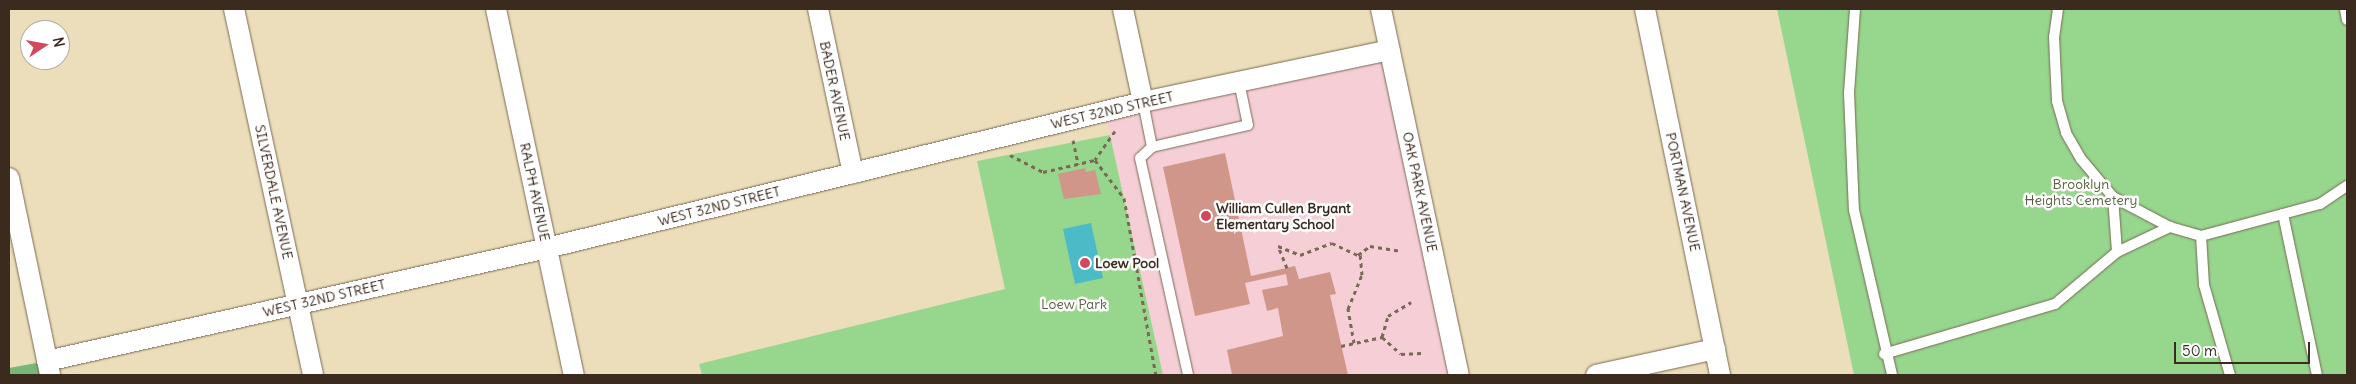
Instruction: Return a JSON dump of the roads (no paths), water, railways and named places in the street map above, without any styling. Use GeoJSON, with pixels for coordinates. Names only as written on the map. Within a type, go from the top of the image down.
{"type":"FeatureCollection","features":[{"type":"Feature","properties":{"kind":"street","name":"SILVERDALE AVENUE"},"geometry":{"type":"LineString","coordinates":[[234,9],[313,375]]}},
{"type":"Feature","properties":{"kind":"street","name":"RALPH AVENUE"},"geometry":{"type":"LineString","coordinates":[[496,9],[574,375]]}},
{"type":"Feature","properties":{"kind":"street","name":"BADER AVENUE"},"geometry":{"type":"LineString","coordinates":[[818,9],[853,173]]}},
{"type":"Feature","properties":{"kind":"street"},"geometry":{"type":"LineString","coordinates":[[1123,9],[1143,102]]}},
{"type":"Feature","properties":{"kind":"street","name":"OAK PARK AVENUE"},"geometry":{"type":"LineString","coordinates":[[1381,9],[1459,375]]}},
{"type":"Feature","properties":{"kind":"street","name":"PORTMAN AVENUE"},"geometry":{"type":"LineString","coordinates":[[1645,9],[1720,375]]}},
{"type":"Feature","properties":{"kind":"street","name":"WEST 32ND STREET"},"geometry":{"type":"LineString","coordinates":[[49,368],[298,303],[547,248],[1143,102],[1390,50]]}},
{"type":"Feature","properties":{"kind":"street"},"geometry":{"type":"LineString","coordinates":[[9,178],[49,368]]}},
{"type":"Feature","properties":{"kind":"street"},"geometry":{"type":"LineString","coordinates":[[1596,375],[1715,349]]}},
{"type":"Feature","properties":{"kind":"lane"},"geometry":{"type":"LineString","coordinates":[[1855,9],[1849,93],[1854,210],[1884,354],[1892,375]]}},
{"type":"Feature","properties":{"kind":"lane"},"geometry":{"type":"LineString","coordinates":[[2058,9],[2054,38],[2057,101],[2066,133],[2081,158],[2113,197],[2170,227],[2201,236],[2241,222],[2283,214],[2320,204],[2347,186]]}},
{"type":"Feature","properties":{"kind":"lane"},"geometry":{"type":"LineString","coordinates":[[2345,9],[2347,20]]}},
{"type":"Feature","properties":{"kind":"lane"},"geometry":{"type":"LineString","coordinates":[[1188,375],[1140,158],[1152,147],[1248,125],[1239,82]]}},
{"type":"Feature","properties":{"kind":"lane"},"geometry":{"type":"LineString","coordinates":[[1143,102],[1152,147]]}},
{"type":"Feature","properties":{"kind":"lane"},"geometry":{"type":"LineString","coordinates":[[2113,197],[2117,252]]}},
{"type":"Feature","properties":{"kind":"lane"},"geometry":{"type":"LineString","coordinates":[[2283,214],[2318,375]]}},
{"type":"Feature","properties":{"kind":"lane"},"geometry":{"type":"LineString","coordinates":[[1884,354],[2055,304],[2117,252],[2170,227]]}},
{"type":"Feature","properties":{"kind":"lane"},"geometry":{"type":"LineString","coordinates":[[2201,236],[2204,285],[2230,375]]}},
{"type":"Feature","properties":{"kind":"water","name":"Loew Pool"},"geometry":{"type":"Polygon","coordinates":[[[1091,223],[1103,278],[1075,284],[1063,229],[1091,223]]]}},
{"type":"Feature","properties":{"kind":"place","name":"William Cullen Bryant Elementary School"},"geometry":{"type":"Point","coordinates":[1206,216]}},
{"type":"Feature","properties":{"kind":"place","name":"Loew Pool"},"geometry":{"type":"Point","coordinates":[1085,263]}},
{"type":"Feature","properties":{"kind":"park label","name":"Brooklyn Heights Cemetery"},"geometry":{"type":"Point","coordinates":[2081,192]}},
{"type":"Feature","properties":{"kind":"park label","name":"Loew Park"},"geometry":{"type":"Point","coordinates":[1074,304]}}]}
